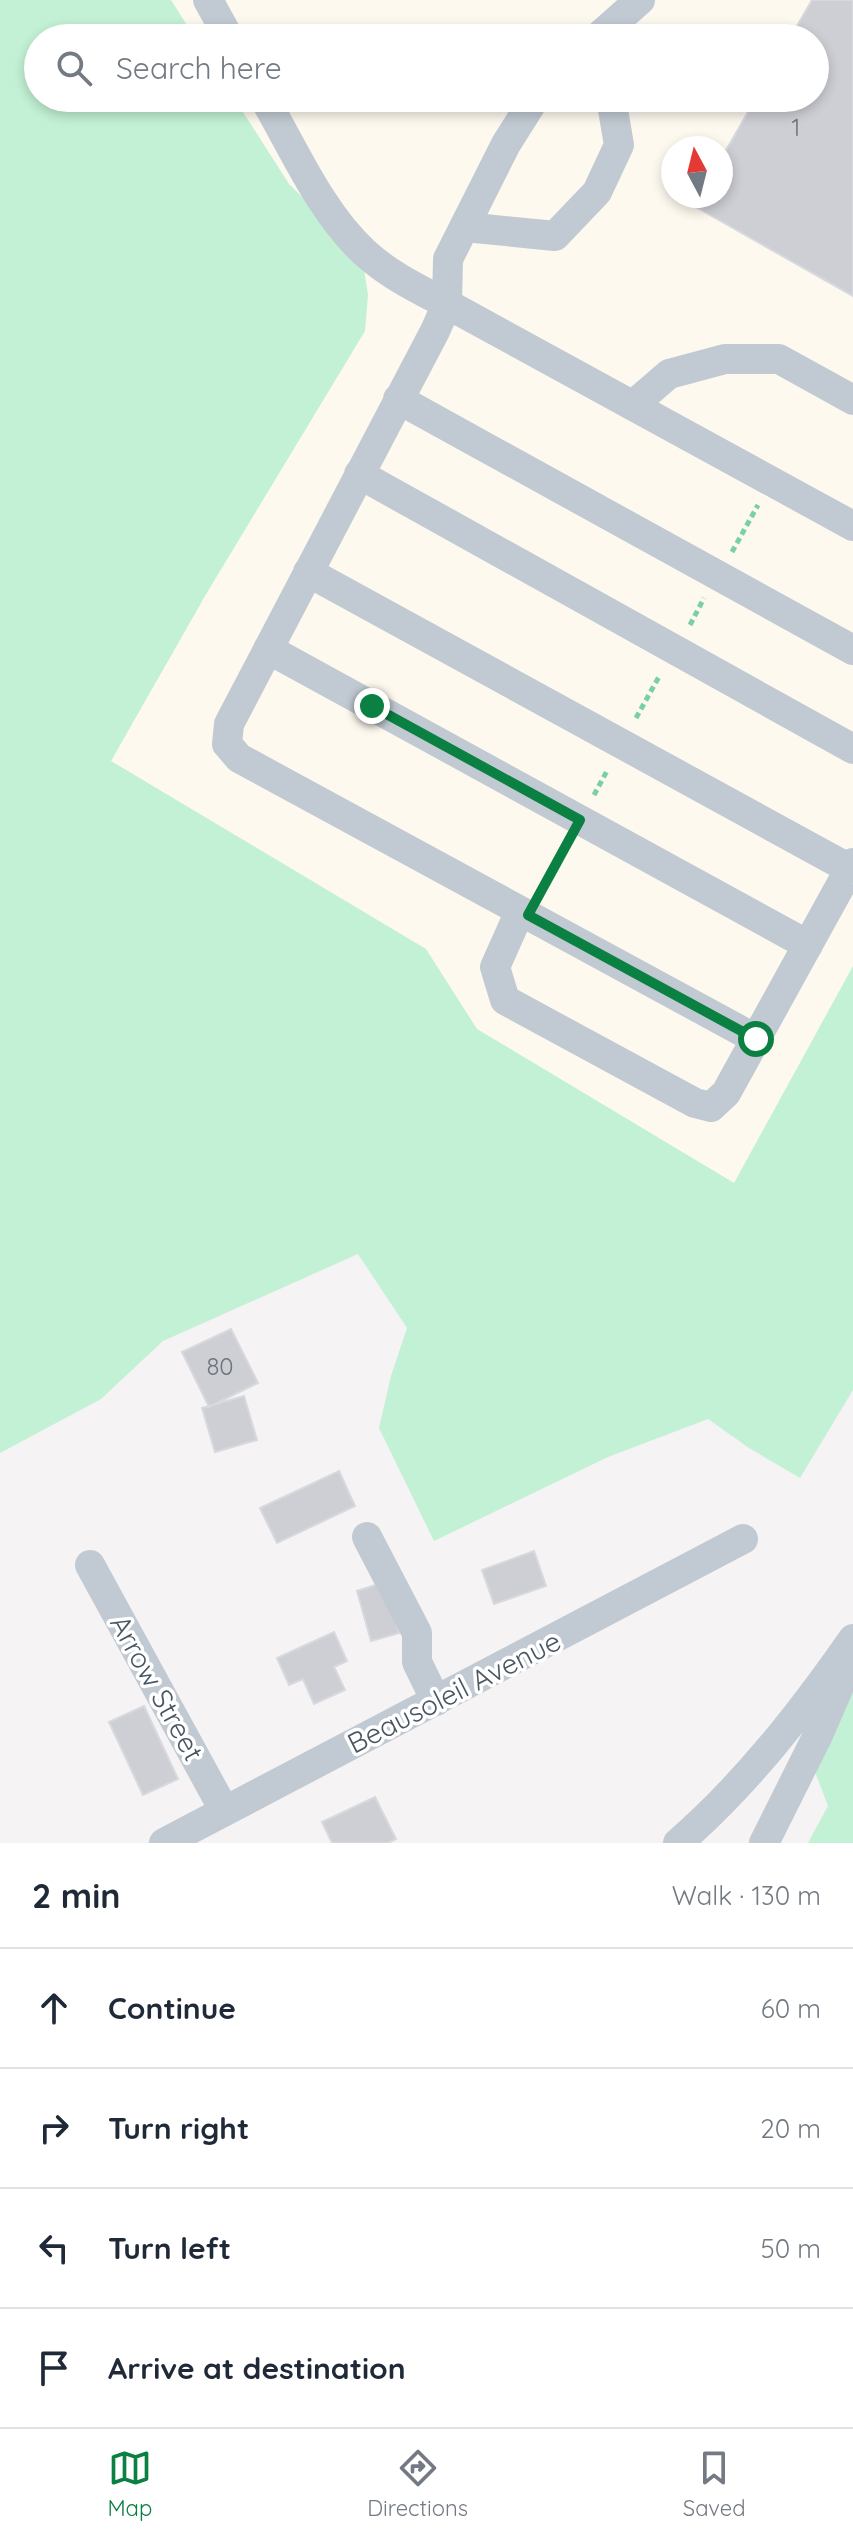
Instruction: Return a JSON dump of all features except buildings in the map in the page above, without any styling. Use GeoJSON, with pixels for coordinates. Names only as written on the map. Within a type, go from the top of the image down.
{"type":"FeatureCollection","features":[{"type":"Feature","properties":{"kind":"street"},"geometry":{"type":"LineString","coordinates":[[208,0],[221,24]]}},
{"type":"Feature","properties":{"kind":"street"},"geometry":{"type":"LineString","coordinates":[[613,24],[640,0]]}},
{"type":"Feature","properties":{"kind":"street"},"geometry":{"type":"LineString","coordinates":[[272,112],[329,211],[363,252],[403,282],[853,526]]}},
{"type":"Feature","properties":{"kind":"street"},"geometry":{"type":"LineString","coordinates":[[526,112],[506,144],[448,259],[447,304],[226,731],[227,744],[234,754],[756,1039]]}},
{"type":"Feature","properties":{"kind":"street"},"geometry":{"type":"LineString","coordinates":[[464,227],[555,236],[597,192],[619,145],[613,112]]}},
{"type":"Feature","properties":{"kind":"street"},"geometry":{"type":"LineString","coordinates":[[633,405],[669,374],[725,359],[779,359],[853,400]]}},
{"type":"Feature","properties":{"kind":"street"},"geometry":{"type":"LineString","coordinates":[[398,399],[853,650]]}},
{"type":"Feature","properties":{"kind":"street"},"geometry":{"type":"LineString","coordinates":[[359,474],[853,749]]}},
{"type":"Feature","properties":{"kind":"street"},"geometry":{"type":"LineString","coordinates":[[308,572],[851,866],[726,1093],[711,1107],[681,1096],[505,1000],[495,967],[524,913]]}},
{"type":"Feature","properties":{"kind":"street"},"geometry":{"type":"LineString","coordinates":[[268,649],[808,945]]}},
{"type":"Feature","properties":{"kind":"street"},"geometry":{"type":"LineString","coordinates":[[367,1537],[417,1633],[417,1662],[436,1701]]}},
{"type":"Feature","properties":{"kind":"street","name":"Beausoleil Avenue"},"geometry":{"type":"LineString","coordinates":[[164,1843],[743,1539]]}},
{"type":"Feature","properties":{"kind":"street","name":"Arrow Street"},"geometry":{"type":"LineString","coordinates":[[90,1565],[224,1810]]}},
{"type":"Feature","properties":{"kind":"street"},"geometry":{"type":"LineString","coordinates":[[678,1843],[731,1793],[853,1639]]}},
{"type":"Feature","properties":{"kind":"street"},"geometry":{"type":"LineString","coordinates":[[764,1843],[818,1735],[853,1654]]}},
{"type":"Feature","properties":{"kind":"path"},"geometry":{"type":"LineString","coordinates":[[524,913],[580,820],[769,480]]}},
{"type":"Feature","properties":{"kind":"shaded area"},"geometry":{"type":"Polygon","coordinates":[[[171,0],[853,0],[853,969],[734,1183],[477,1029],[425,949],[111,761],[205,596],[362,256],[289,184],[243,112],[829,112],[829,24],[186,24],[171,0]]]}},
{"type":"Feature","properties":{"kind":"green space"},"geometry":{"type":"Polygon","coordinates":[[[0,0],[171,0],[186,24],[24,24],[24,112],[243,112],[289,184],[362,256],[368,295],[365,331],[205,596],[111,761],[426,949],[477,1029],[734,1183],[853,966],[853,1390],[800,1478],[708,1419],[608,1457],[434,1541],[379,1428],[391,1376],[407,1328],[358,1254],[163,1341],[101,1399],[0,1453],[0,0]]]}},
{"type":"Feature","properties":{"kind":"green space"},"geometry":{"type":"Polygon","coordinates":[[[853,1641],[853,1843],[808,1843],[828,1806],[815,1772],[853,1641]]]}},
{"type":"Feature","properties":{"kind":"route"},"geometry":{"type":"LineString","coordinates":[[372,706],[580,820],[528,915],[756,1039]]}}]}
